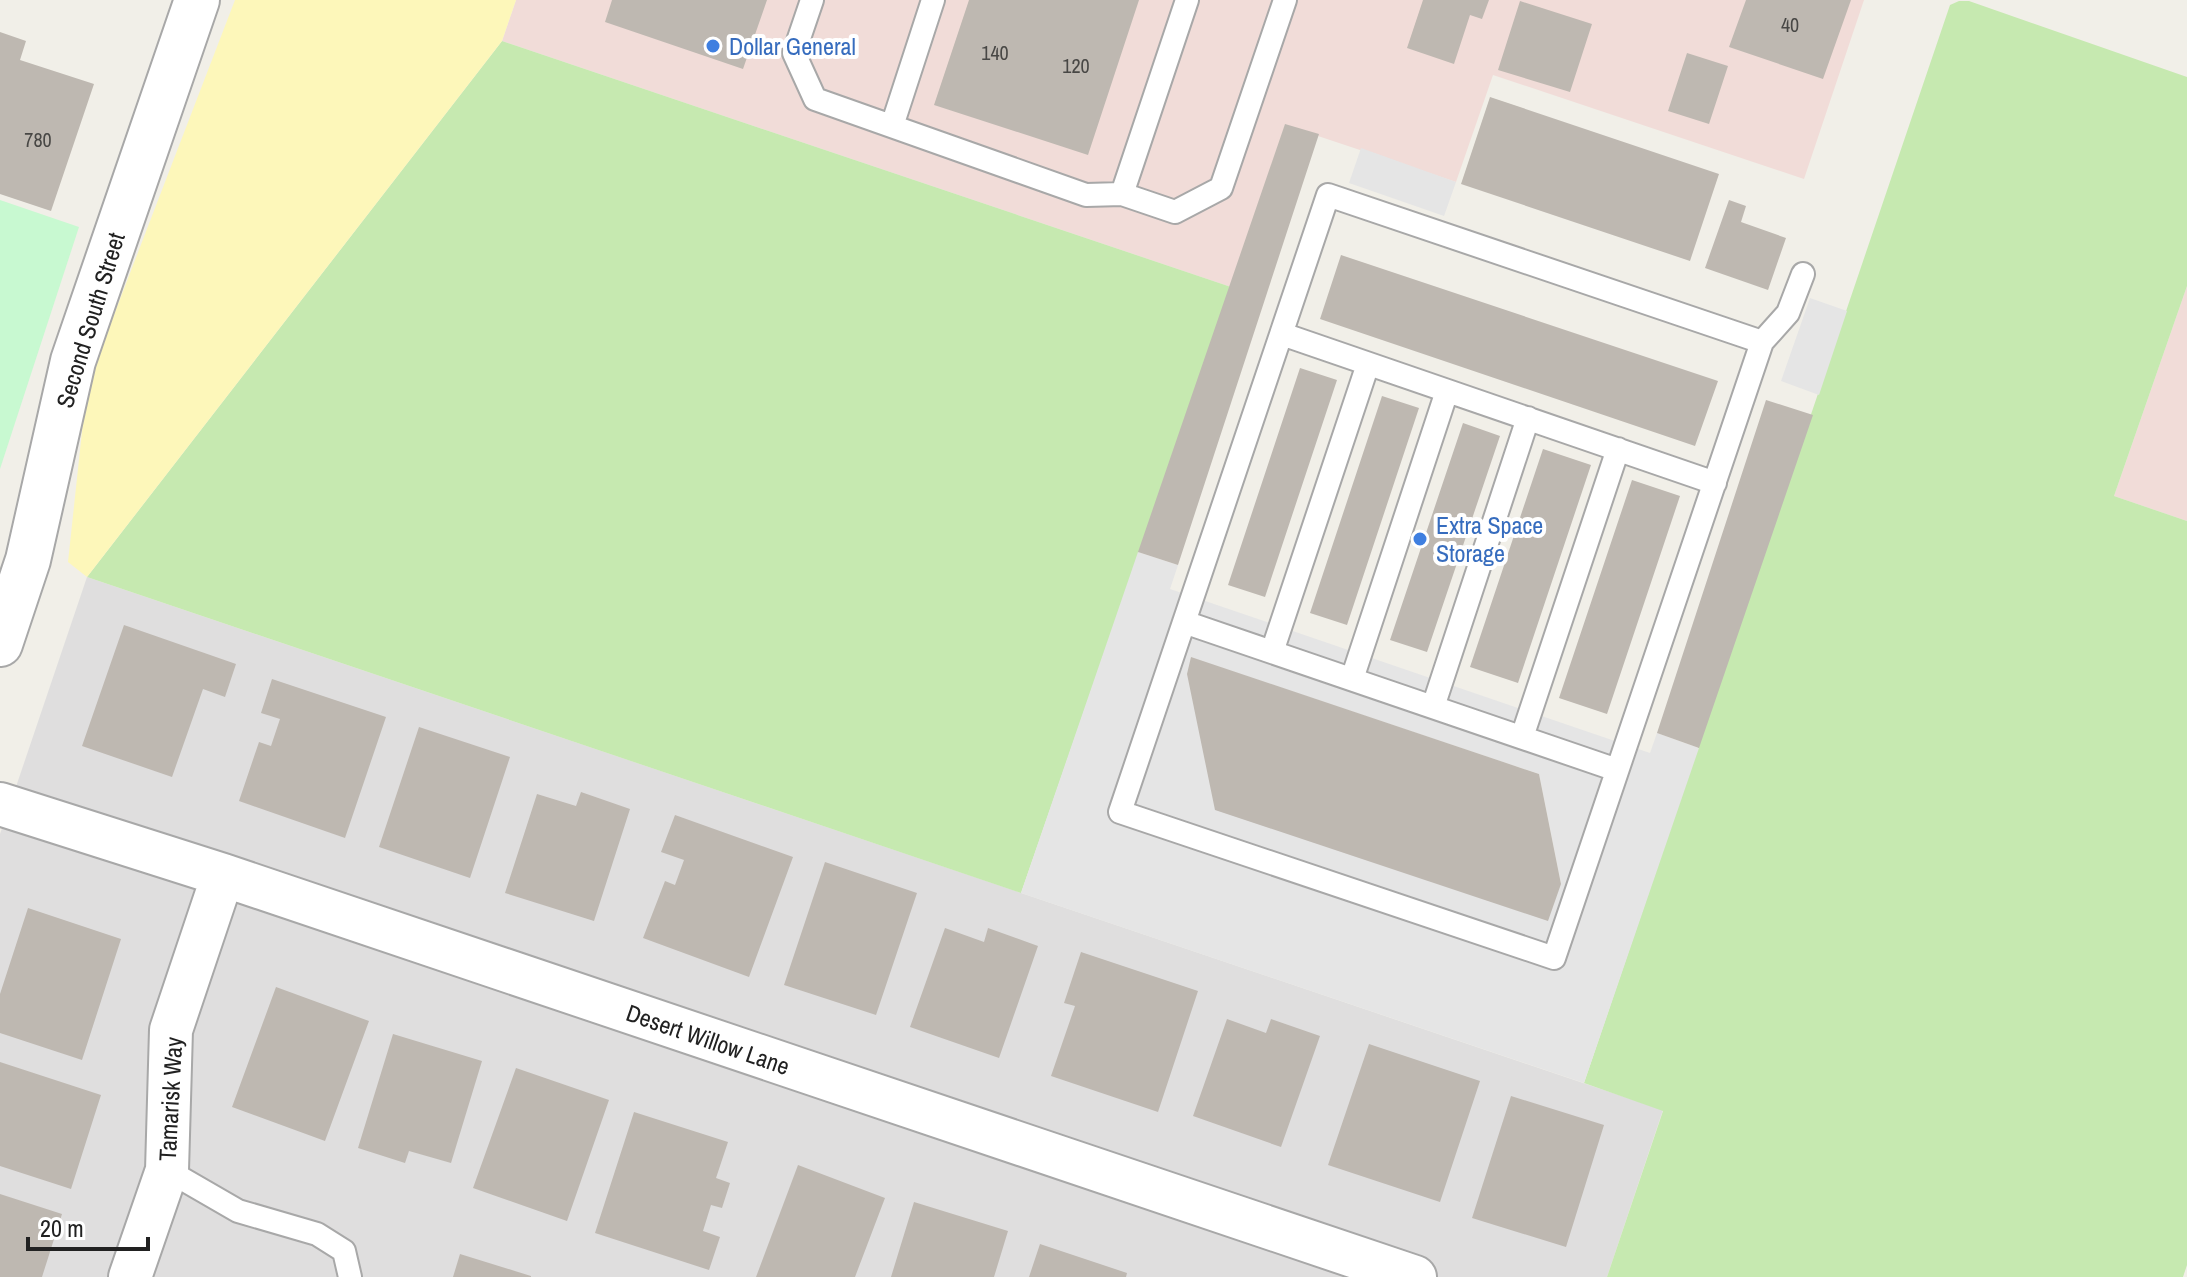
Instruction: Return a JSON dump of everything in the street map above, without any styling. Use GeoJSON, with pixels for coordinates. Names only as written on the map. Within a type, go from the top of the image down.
{"type":"FeatureCollection","features":[{"type":"Feature","properties":{"kind":"street","name":"Second South Street"},"geometry":{"type":"LineString","coordinates":[[0,644],[28,560],[73,361],[197,0]]}},
{"type":"Feature","properties":{"kind":"street","name":"Desert Willow Lane"},"geometry":{"type":"LineString","coordinates":[[0,804],[223,875],[1355,1267],[1415,1277]]}},
{"type":"Feature","properties":{"kind":"street","name":"Tamarisk Way"},"geometry":{"type":"LineString","coordinates":[[130,1277],[167,1170],[171,1030],[223,875]]}},
{"type":"Feature","properties":{"kind":"lane"},"geometry":{"type":"LineString","coordinates":[[812,0],[794,53],[815,99],[1086,195],[1122,194],[1175,212],[1221,188],[1285,0]]}},
{"type":"Feature","properties":{"kind":"lane"},"geometry":{"type":"LineString","coordinates":[[892,126],[933,0]]}},
{"type":"Feature","properties":{"kind":"lane"},"geometry":{"type":"LineString","coordinates":[[1122,194],[1187,0]]}},
{"type":"Feature","properties":{"kind":"lane"},"geometry":{"type":"LineString","coordinates":[[1762,342],[1328,195],[1120,812],[1554,958],[1762,342],[1788,313],[1803,274]]}},
{"type":"Feature","properties":{"kind":"lane"},"geometry":{"type":"LineString","coordinates":[[1282,334],[1715,483]]}},
{"type":"Feature","properties":{"kind":"lane"},"geometry":{"type":"LineString","coordinates":[[1272,652],[1368,364]]}},
{"type":"Feature","properties":{"kind":"lane"},"geometry":{"type":"LineString","coordinates":[[1352,679],[1447,391]]}},
{"type":"Feature","properties":{"kind":"lane"},"geometry":{"type":"LineString","coordinates":[[1433,707],[1528,418]]}},
{"type":"Feature","properties":{"kind":"lane"},"geometry":{"type":"LineString","coordinates":[[1522,737],[1618,449]]}},
{"type":"Feature","properties":{"kind":"lane"},"geometry":{"type":"LineString","coordinates":[[1184,622],[1617,770]]}},
{"type":"Feature","properties":{"kind":"lane"},"geometry":{"type":"LineString","coordinates":[[167,1170],[238,1211],[317,1234],[344,1251],[350,1277]]}},
{"type":"Feature","properties":{"kind":"shaded area"},"geometry":{"type":"Polygon","coordinates":[[[516,0],[1864,0],[1804,179],[1493,75],[1456,182],[1285,125],[1231,287],[502,41],[516,0]]]}},
{"type":"Feature","properties":{"kind":"shaded area"},"geometry":{"type":"Polygon","coordinates":[[[1361,148],[1456,182],[1444,216],[1349,183],[1361,148]]]}},
{"type":"Feature","properties":{"kind":"shaded area"},"geometry":{"type":"Polygon","coordinates":[[[2187,286],[2187,521],[2114,496],[2187,286]]]}},
{"type":"Feature","properties":{"kind":"shaded area"},"geometry":{"type":"Polygon","coordinates":[[[1810,298],[1847,311],[1819,395],[1781,381],[1810,298]]]}},
{"type":"Feature","properties":{"kind":"shaded area"},"geometry":{"type":"Polygon","coordinates":[[[1138,552],[1178,565],[1170,589],[1650,753],[1657,733],[1699,748],[1584,1083],[1021,893],[1138,552]],[[1192,658],[1561,884],[1539,774],[1192,658]]]}},
{"type":"Feature","properties":{"kind":"shaded area"},"geometry":{"type":"Polygon","coordinates":[[[87,577],[1663,1110],[1607,1277],[0,1277],[0,834],[87,577]]]}},
{"type":"Feature","properties":{"kind":"green space"},"geometry":{"type":"Polygon","coordinates":[[[1969,1],[2187,77],[2187,286],[2114,496],[2187,521],[2187,1265],[2183,1277],[1607,1277],[1663,1111],[1584,1083],[1950,5],[1969,1]]]}},
{"type":"Feature","properties":{"kind":"green space"},"geometry":{"type":"Polygon","coordinates":[[[502,41],[1231,287],[1021,893],[87,577],[502,41]]]}},
{"type":"Feature","properties":{"kind":"green space"},"geometry":{"type":"Polygon","coordinates":[[[0,200],[79,227],[0,469],[0,200]]]}},
{"type":"Feature","properties":{"kind":"sand"},"geometry":{"type":"Polygon","coordinates":[[[235,0],[516,0],[502,41],[87,577],[68,562],[87,385],[235,0]]]}},
{"type":"Feature","properties":{"kind":"building","name":"Dollar General"},"geometry":{"type":"Polygon","coordinates":[[[612,0],[767,0],[743,69],[605,22],[612,0]]]}},
{"type":"Feature","properties":{"kind":"building"},"geometry":{"type":"Polygon","coordinates":[[[969,0],[1139,0],[1088,155],[934,105],[969,0]]]}},
{"type":"Feature","properties":{"kind":"building"},"geometry":{"type":"Polygon","coordinates":[[[1423,0],[1489,0],[1482,19],[1470,15],[1454,64],[1407,48],[1423,0]]]}},
{"type":"Feature","properties":{"kind":"building"},"geometry":{"type":"Polygon","coordinates":[[[1746,0],[1851,0],[1823,79],[1729,47],[1746,0]]]}},
{"type":"Feature","properties":{"kind":"building"},"geometry":{"type":"Polygon","coordinates":[[[1520,1],[1592,24],[1570,92],[1498,70],[1520,1]]]}},
{"type":"Feature","properties":{"kind":"building"},"geometry":{"type":"Polygon","coordinates":[[[0,32],[26,41],[20,60],[94,84],[51,211],[0,194],[0,32]]]}},
{"type":"Feature","properties":{"kind":"building"},"geometry":{"type":"Polygon","coordinates":[[[1687,53],[1728,66],[1709,124],[1668,111],[1687,53]]]}},
{"type":"Feature","properties":{"kind":"building"},"geometry":{"type":"Polygon","coordinates":[[[1490,97],[1719,174],[1690,261],[1461,184],[1490,97]]]}},
{"type":"Feature","properties":{"kind":"building"},"geometry":{"type":"Polygon","coordinates":[[[1285,124],[1319,134],[1178,565],[1138,552],[1285,124]]]}},
{"type":"Feature","properties":{"kind":"building"},"geometry":{"type":"Polygon","coordinates":[[[1729,200],[1746,206],[1741,222],[1786,238],[1768,290],[1705,268],[1729,200]]]}},
{"type":"Feature","properties":{"kind":"building"},"geometry":{"type":"Polygon","coordinates":[[[1341,255],[1718,381],[1695,446],[1320,319],[1341,255]]]}},
{"type":"Feature","properties":{"kind":"building"},"geometry":{"type":"Polygon","coordinates":[[[1300,368],[1337,380],[1265,597],[1228,585],[1300,368]]]}},
{"type":"Feature","properties":{"kind":"building"},"geometry":{"type":"Polygon","coordinates":[[[1382,396],[1419,408],[1347,625],[1310,613],[1382,396]]]}},
{"type":"Feature","properties":{"kind":"building"},"geometry":{"type":"Polygon","coordinates":[[[1766,400],[1813,415],[1699,748],[1657,733],[1766,400]]]}},
{"type":"Feature","properties":{"kind":"building"},"geometry":{"type":"Polygon","coordinates":[[[1463,423],[1500,436],[1427,652],[1390,640],[1463,423]]]}},
{"type":"Feature","properties":{"kind":"building"},"geometry":{"type":"Polygon","coordinates":[[[1543,449],[1591,465],[1518,683],[1470,667],[1543,449]]]}},
{"type":"Feature","properties":{"kind":"building"},"geometry":{"type":"Polygon","coordinates":[[[1632,480],[1680,496],[1607,714],[1559,698],[1632,480]]]}},
{"type":"Feature","properties":{"kind":"building"},"geometry":{"type":"Polygon","coordinates":[[[124,625],[236,664],[225,697],[203,689],[172,777],[82,746],[124,625]]]}},
{"type":"Feature","properties":{"kind":"building"},"geometry":{"type":"Polygon","coordinates":[[[1191,657],[1539,774],[1561,884],[1548,921],[1215,810],[1187,674],[1191,657]]]}},
{"type":"Feature","properties":{"kind":"building"},"geometry":{"type":"Polygon","coordinates":[[[272,679],[386,717],[345,838],[239,801],[259,742],[271,746],[280,719],[261,713],[272,679]]]}},
{"type":"Feature","properties":{"kind":"building"},"geometry":{"type":"Polygon","coordinates":[[[419,727],[510,757],[470,878],[379,847],[419,727]]]}},
{"type":"Feature","properties":{"kind":"building"},"geometry":{"type":"Polygon","coordinates":[[[581,792],[630,809],[594,921],[505,893],[537,794],[576,806],[581,792]]]}},
{"type":"Feature","properties":{"kind":"building"},"geometry":{"type":"Polygon","coordinates":[[[675,815],[793,857],[749,977],[643,938],[665,881],[675,885],[684,860],[661,852],[675,815]]]}},
{"type":"Feature","properties":{"kind":"building"},"geometry":{"type":"Polygon","coordinates":[[[825,862],[917,893],[876,1015],[784,985],[825,862]]]}},
{"type":"Feature","properties":{"kind":"building"},"geometry":{"type":"Polygon","coordinates":[[[28,908],[121,939],[82,1060],[0,1033],[0,994],[28,908]]]}},
{"type":"Feature","properties":{"kind":"building"},"geometry":{"type":"Polygon","coordinates":[[[945,928],[984,942],[988,928],[1038,946],[999,1058],[910,1027],[945,928]]]}},
{"type":"Feature","properties":{"kind":"building"},"geometry":{"type":"Polygon","coordinates":[[[1081,952],[1198,991],[1158,1112],[1051,1076],[1075,1006],[1064,1003],[1081,952]]]}},
{"type":"Feature","properties":{"kind":"building"},"geometry":{"type":"Polygon","coordinates":[[[276,987],[369,1021],[325,1141],[232,1107],[276,987]]]}},
{"type":"Feature","properties":{"kind":"building"},"geometry":{"type":"Polygon","coordinates":[[[1227,1019],[1266,1033],[1271,1019],[1320,1036],[1281,1147],[1193,1116],[1227,1019]]]}},
{"type":"Feature","properties":{"kind":"building"},"geometry":{"type":"Polygon","coordinates":[[[393,1034],[482,1061],[451,1163],[409,1151],[405,1163],[358,1148],[393,1034]]]}},
{"type":"Feature","properties":{"kind":"building"},"geometry":{"type":"Polygon","coordinates":[[[1369,1044],[1480,1081],[1440,1202],[1328,1165],[1369,1044]]]}},
{"type":"Feature","properties":{"kind":"building"},"geometry":{"type":"Polygon","coordinates":[[[0,1062],[101,1095],[71,1189],[0,1166],[0,1062]]]}},
{"type":"Feature","properties":{"kind":"building"},"geometry":{"type":"Polygon","coordinates":[[[516,1068],[609,1100],[567,1221],[473,1188],[516,1068]]]}},
{"type":"Feature","properties":{"kind":"building"},"geometry":{"type":"Polygon","coordinates":[[[1511,1096],[1604,1125],[1566,1247],[1472,1218],[1511,1096]]]}},
{"type":"Feature","properties":{"kind":"building"},"geometry":{"type":"Polygon","coordinates":[[[634,1112],[728,1142],[716,1178],[730,1183],[722,1208],[711,1205],[703,1231],[720,1237],[709,1270],[595,1233],[634,1112]]]}},
{"type":"Feature","properties":{"kind":"building"},"geometry":{"type":"Polygon","coordinates":[[[798,1165],[885,1198],[855,1277],[756,1277],[798,1165]]]}},
{"type":"Feature","properties":{"kind":"building"},"geometry":{"type":"Polygon","coordinates":[[[0,1194],[62,1214],[42,1277],[0,1277],[0,1194]]]}},
{"type":"Feature","properties":{"kind":"building"},"geometry":{"type":"Polygon","coordinates":[[[914,1202],[1008,1231],[994,1277],[891,1277],[914,1202]]]}},
{"type":"Feature","properties":{"kind":"building"},"geometry":{"type":"Polygon","coordinates":[[[1040,1244],[1127,1273],[1126,1277],[1029,1277],[1040,1244]]]}},
{"type":"Feature","properties":{"kind":"building"},"geometry":{"type":"Polygon","coordinates":[[[460,1254],[531,1276],[531,1277],[453,1277],[460,1254]]]}},
{"type":"Feature","properties":{"kind":"place","name":"Dollar General"},"geometry":{"type":"Point","coordinates":[713,46]}},
{"type":"Feature","properties":{"kind":"place","name":"Extra Space Storage"},"geometry":{"type":"Point","coordinates":[1420,539]}}]}
